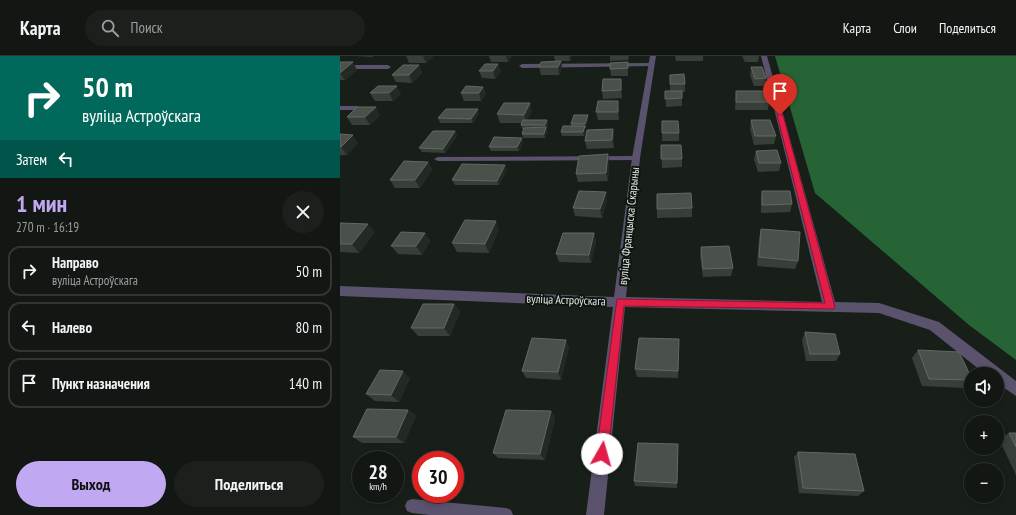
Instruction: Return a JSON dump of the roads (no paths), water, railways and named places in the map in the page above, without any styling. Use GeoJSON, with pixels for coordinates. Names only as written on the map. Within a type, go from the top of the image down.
{"type":"FeatureCollection","features":[{"type":"Feature","properties":{"kind":"street"},"geometry":{"type":"LineString","coordinates":[[764,56],[830,307]]}},
{"type":"Feature","properties":{"kind":"street","name":"вуліца Францыска Скарыны"},"geometry":{"type":"LineString","coordinates":[[595,515],[636,158],[652,60]]}},
{"type":"Feature","properties":{"kind":"street","name":"вуліца Астроўскага"},"geometry":{"type":"LineString","coordinates":[[340,291],[620,302],[879,308],[934,326],[988,367]]}},
{"type":"Feature","properties":{"kind":"street","name":"вуліца Астроўскага"},"geometry":{"type":"LineString","coordinates":[[1004,380],[1016,389]]}},
{"type":"Feature","properties":{"kind":"lane"},"geometry":{"type":"LineString","coordinates":[[522,66],[652,60]]}},
{"type":"Feature","properties":{"kind":"lane"},"geometry":{"type":"LineString","coordinates":[[340,67],[388,66]]}},
{"type":"Feature","properties":{"kind":"lane"},"geometry":{"type":"LineString","coordinates":[[340,108],[357,108]]}},
{"type":"Feature","properties":{"kind":"lane"},"geometry":{"type":"LineString","coordinates":[[438,159],[636,158]]}},
{"type":"Feature","properties":{"kind":"lane"},"geometry":{"type":"LineString","coordinates":[[412,506],[506,515]]}}]}
